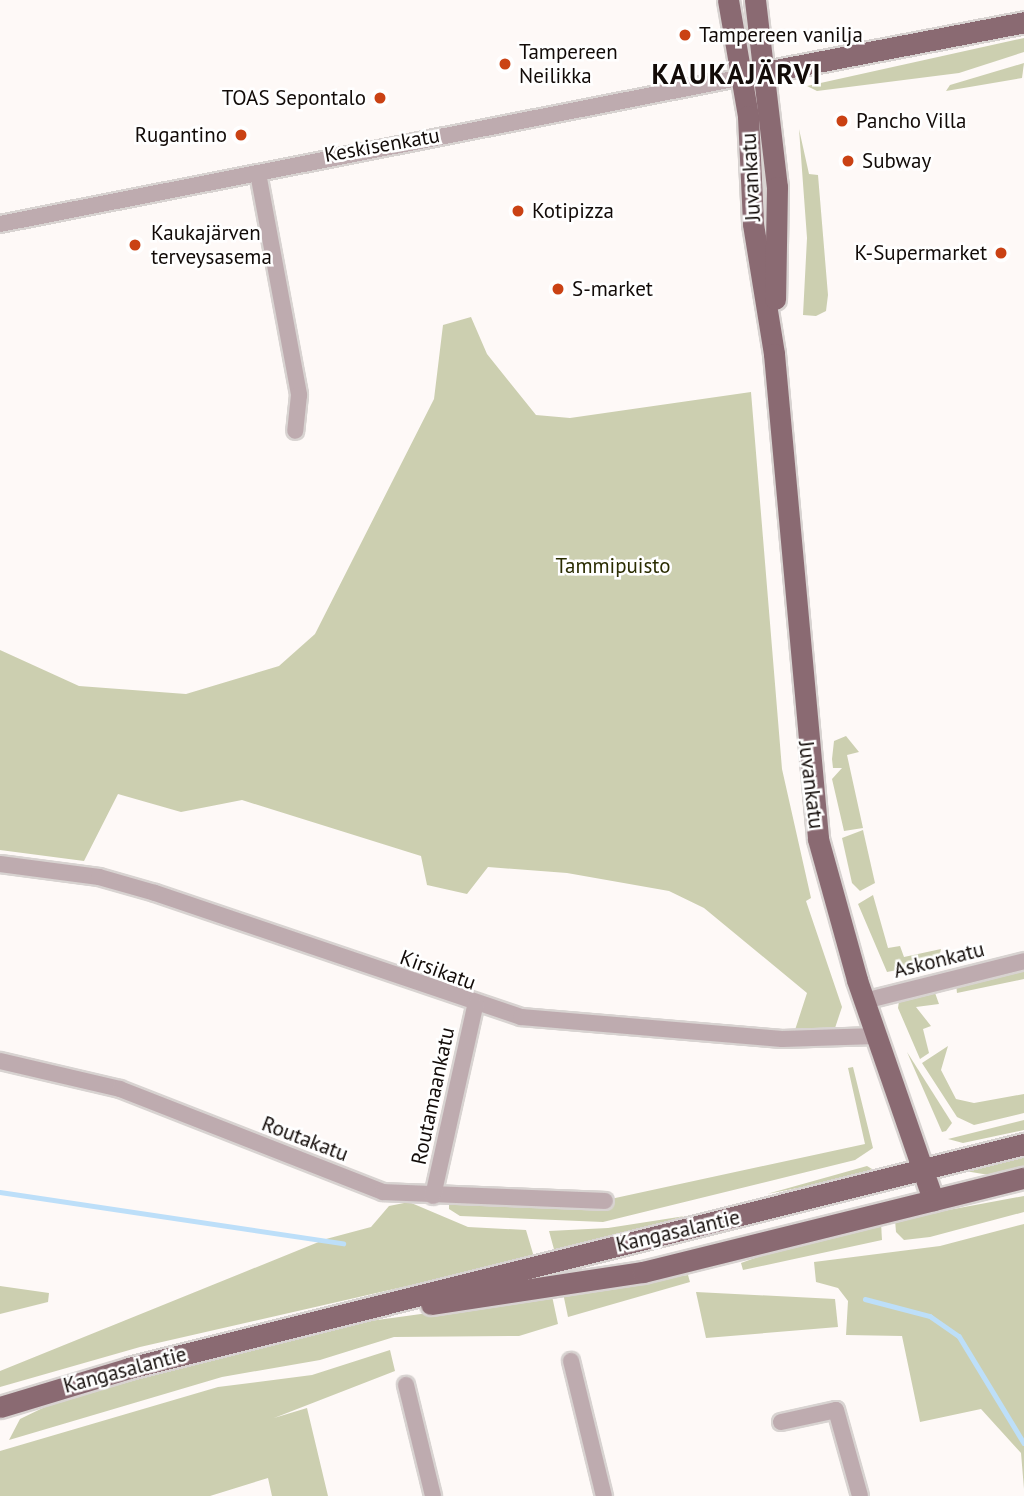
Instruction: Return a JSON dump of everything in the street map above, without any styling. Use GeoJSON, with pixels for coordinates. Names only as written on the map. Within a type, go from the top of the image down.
{"type":"FeatureCollection","features":[{"type":"Feature","properties":{"kind":"main road","name":"Juvankatu"},"geometry":{"type":"LineString","coordinates":[[728,0],[743,76],[752,224],[774,354],[818,839],[864,1001],[933,1200]]}},
{"type":"Feature","properties":{"kind":"main road","name":"Juvankatu"},"geometry":{"type":"LineString","coordinates":[[755,0],[766,72],[777,187],[774,354]]}},
{"type":"Feature","properties":{"kind":"main road","name":"Keskisenkatu"},"geometry":{"type":"LineString","coordinates":[[743,76],[1024,22]]}},
{"type":"Feature","properties":{"kind":"main road","name":"Kangasalantie"},"geometry":{"type":"LineString","coordinates":[[0,1407],[332,1318],[1024,1144]]}},
{"type":"Feature","properties":{"kind":"main road","name":"Kangasalantie"},"geometry":{"type":"LineString","coordinates":[[332,1318],[643,1272],[1024,1178]]}},
{"type":"Feature","properties":{"kind":"street","name":"Keskisenkatu"},"geometry":{"type":"LineString","coordinates":[[0,224],[743,76]]}},
{"type":"Feature","properties":{"kind":"street"},"geometry":{"type":"LineString","coordinates":[[258,173],[299,395],[295,431]]}},
{"type":"Feature","properties":{"kind":"street","name":"Kirsikatu"},"geometry":{"type":"LineString","coordinates":[[0,864],[99,877],[155,893],[475,1006],[521,1017],[782,1039],[876,1036]]}},
{"type":"Feature","properties":{"kind":"street","name":"Askonkatu"},"geometry":{"type":"LineString","coordinates":[[864,1001],[1024,961]]}},
{"type":"Feature","properties":{"kind":"street","name":"Routamaankatu"},"geometry":{"type":"LineString","coordinates":[[433,1196],[475,1006]]}},
{"type":"Feature","properties":{"kind":"street","name":"Routakatu"},"geometry":{"type":"LineString","coordinates":[[0,1061],[120,1089],[383,1192],[605,1201]]}},
{"type":"Feature","properties":{"kind":"street"},"geometry":{"type":"LineString","coordinates":[[571,1361],[604,1496]]}},
{"type":"Feature","properties":{"kind":"street"},"geometry":{"type":"LineString","coordinates":[[406,1385],[433,1496]]}},
{"type":"Feature","properties":{"kind":"street"},"geometry":{"type":"LineString","coordinates":[[781,1422],[836,1410],[860,1496]]}},
{"type":"Feature","properties":{"kind":"green space"},"geometry":{"type":"Polygon","coordinates":[[[1024,38],[1024,52],[959,73],[817,91],[807,86],[1024,38]]]}},
{"type":"Feature","properties":{"kind":"green space"},"geometry":{"type":"Polygon","coordinates":[[[1024,63],[1022,78],[946,91],[950,85],[1024,63]]]}},
{"type":"Feature","properties":{"kind":"green space"},"geometry":{"type":"Polygon","coordinates":[[[799,129],[809,174],[818,175],[828,295],[826,311],[816,316],[803,315],[807,238],[799,129]]]}},
{"type":"Feature","properties":{"kind":"green space","name":"Tammipuisto"},"geometry":{"type":"Polygon","coordinates":[[[471,317],[487,354],[536,415],[570,418],[751,392],[782,769],[811,898],[806,901],[842,1007],[835,1028],[795,1030],[807,993],[704,908],[669,891],[567,873],[488,867],[467,894],[427,885],[421,856],[242,800],[181,812],[118,794],[84,861],[0,850],[0,650],[79,686],[186,694],[279,666],[315,634],[434,399],[443,325],[471,317]]]}},
{"type":"Feature","properties":{"kind":"green space"},"geometry":{"type":"Polygon","coordinates":[[[846,736],[859,752],[847,755],[863,828],[844,831],[832,779],[842,768],[833,768],[832,759],[834,741],[846,736]]]}},
{"type":"Feature","properties":{"kind":"green space"},"geometry":{"type":"Polygon","coordinates":[[[863,830],[875,883],[860,891],[852,883],[842,838],[863,830]]]}},
{"type":"Feature","properties":{"kind":"green space"},"geometry":{"type":"Polygon","coordinates":[[[873,895],[888,948],[900,946],[904,957],[941,949],[938,962],[887,972],[858,904],[873,895]]]}},
{"type":"Feature","properties":{"kind":"green space"},"geometry":{"type":"Polygon","coordinates":[[[1024,969],[1024,979],[957,993],[956,984],[1024,969]]]}},
{"type":"Feature","properties":{"kind":"green space"},"geometry":{"type":"Polygon","coordinates":[[[934,990],[939,1004],[916,1007],[931,1026],[923,1029],[929,1053],[920,1059],[898,1008],[899,1001],[934,990]]]}},
{"type":"Feature","properties":{"kind":"green space"},"geometry":{"type":"Polygon","coordinates":[[[948,1046],[941,1070],[956,1099],[974,1103],[1024,1094],[1024,1113],[974,1125],[957,1117],[922,1063],[948,1046]]]}},
{"type":"Feature","properties":{"kind":"green space"},"geometry":{"type":"Polygon","coordinates":[[[907,1052],[952,1123],[946,1131],[942,1132],[907,1052]]]}},
{"type":"Feature","properties":{"kind":"green space"},"geometry":{"type":"Polygon","coordinates":[[[853,1067],[873,1148],[855,1160],[603,1222],[460,1216],[449,1209],[449,1202],[606,1200],[865,1144],[848,1068],[853,1067]]]}},
{"type":"Feature","properties":{"kind":"green space"},"geometry":{"type":"Polygon","coordinates":[[[1024,1120],[1024,1130],[963,1143],[948,1139],[1024,1120]]]}},
{"type":"Feature","properties":{"kind":"green space"},"geometry":{"type":"Polygon","coordinates":[[[1024,1156],[1024,1167],[989,1175],[965,1171],[1024,1156]]]}},
{"type":"Feature","properties":{"kind":"green space"},"geometry":{"type":"Polygon","coordinates":[[[867,1166],[872,1169],[854,1177],[767,1194],[867,1166]]]}},
{"type":"Feature","properties":{"kind":"green space"},"geometry":{"type":"Polygon","coordinates":[[[1024,1196],[1024,1212],[930,1237],[904,1240],[896,1232],[895,1220],[1024,1196]]]}},
{"type":"Feature","properties":{"kind":"green space"},"geometry":{"type":"Polygon","coordinates":[[[409,1202],[468,1227],[526,1230],[534,1257],[140,1347],[0,1387],[0,1371],[326,1239],[371,1227],[389,1206],[409,1202]]]}},
{"type":"Feature","properties":{"kind":"green space"},"geometry":{"type":"Polygon","coordinates":[[[685,1216],[555,1253],[549,1231],[608,1228],[685,1216]]]}},
{"type":"Feature","properties":{"kind":"green space"},"geometry":{"type":"Polygon","coordinates":[[[881,1223],[882,1240],[743,1270],[741,1263],[788,1246],[881,1223]]]}},
{"type":"Feature","properties":{"kind":"green space"},"geometry":{"type":"Polygon","coordinates":[[[1024,1224],[1024,1489],[1021,1453],[981,1409],[920,1422],[902,1336],[846,1335],[848,1301],[838,1288],[816,1282],[814,1262],[940,1246],[1024,1224]]]}},
{"type":"Feature","properties":{"kind":"green space"},"geometry":{"type":"Polygon","coordinates":[[[688,1275],[690,1282],[568,1317],[563,1293],[688,1275]]]}},
{"type":"Feature","properties":{"kind":"green space"},"geometry":{"type":"Polygon","coordinates":[[[0,1286],[49,1293],[48,1302],[0,1314],[0,1286]]]}},
{"type":"Feature","properties":{"kind":"green space"},"geometry":{"type":"Polygon","coordinates":[[[696,1292],[835,1299],[838,1327],[706,1338],[696,1292]]]}},
{"type":"Feature","properties":{"kind":"green space"},"geometry":{"type":"Polygon","coordinates":[[[552,1296],[558,1324],[519,1336],[394,1337],[320,1360],[222,1377],[9,1440],[20,1419],[51,1404],[178,1368],[370,1321],[552,1296]]]}},
{"type":"Feature","properties":{"kind":"green space"},"geometry":{"type":"Polygon","coordinates":[[[390,1350],[395,1371],[274,1418],[307,1408],[328,1496],[272,1496],[268,1478],[210,1496],[0,1496],[0,1451],[218,1387],[312,1375],[390,1350]]]}},
{"type":"Feature","properties":{"kind":"waterway"},"geometry":{"type":"LineString","coordinates":[[0,1192],[343,1243]]}},
{"type":"Feature","properties":{"kind":"waterway"},"geometry":{"type":"LineString","coordinates":[[865,1299],[930,1316],[959,1336],[1024,1443]]}},
{"type":"Feature","properties":{"kind":"place","name":"Tampereen vanilja"},"geometry":{"type":"Point","coordinates":[685,35]}},
{"type":"Feature","properties":{"kind":"place","name":"Tampereen Neilikka"},"geometry":{"type":"Point","coordinates":[505,64]}},
{"type":"Feature","properties":{"kind":"place","name":"TOAS Sepontalo"},"geometry":{"type":"Point","coordinates":[380,98]}},
{"type":"Feature","properties":{"kind":"place","name":"Pancho Villa"},"geometry":{"type":"Point","coordinates":[842,121]}},
{"type":"Feature","properties":{"kind":"place","name":"Rugantino"},"geometry":{"type":"Point","coordinates":[241,135]}},
{"type":"Feature","properties":{"kind":"place","name":"Subway"},"geometry":{"type":"Point","coordinates":[848,161]}},
{"type":"Feature","properties":{"kind":"place","name":"Kotipizza"},"geometry":{"type":"Point","coordinates":[518,211]}},
{"type":"Feature","properties":{"kind":"place","name":"Kaukajärven terveysasema"},"geometry":{"type":"Point","coordinates":[135,245]}},
{"type":"Feature","properties":{"kind":"place","name":"K-Supermarket"},"geometry":{"type":"Point","coordinates":[1001,253]}},
{"type":"Feature","properties":{"kind":"place","name":"S-market"},"geometry":{"type":"Point","coordinates":[558,289]}},
{"type":"Feature","properties":{"kind":"district","name":"KAUKAJÄRVI"},"geometry":{"type":"Point","coordinates":[737,74]}}]}
